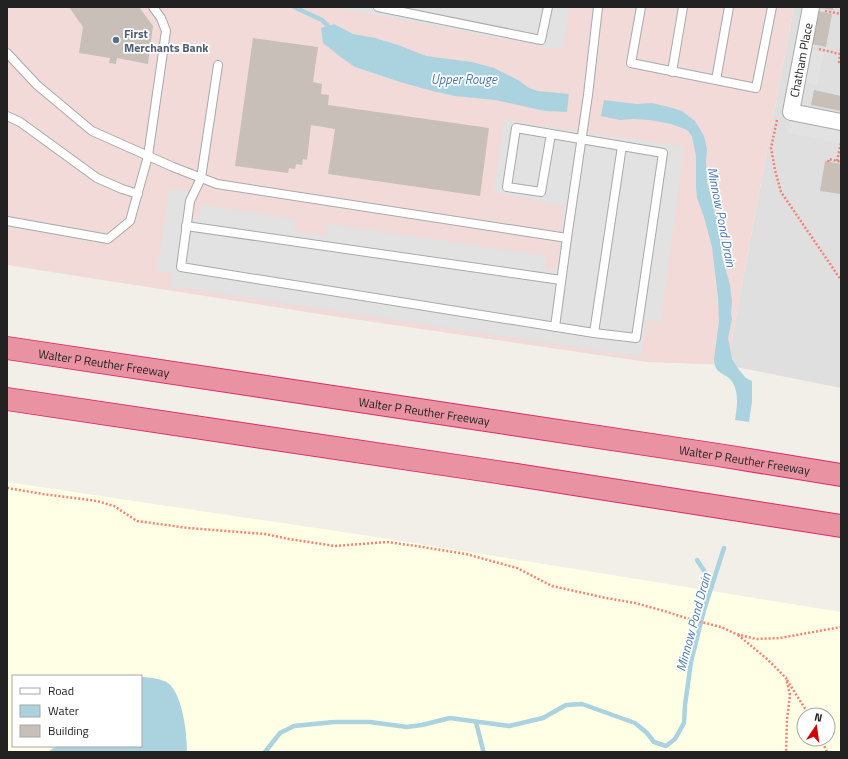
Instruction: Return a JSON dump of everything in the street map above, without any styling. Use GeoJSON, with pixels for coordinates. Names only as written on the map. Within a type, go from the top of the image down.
{"type":"FeatureCollection","features":[{"type":"Feature","properties":{"kind":"highway","name":"Walter P Reuther Freeway"},"geometry":{"type":"LineString","coordinates":[[7,348],[841,475]]}},
{"type":"Feature","properties":{"kind":"highway"},"geometry":{"type":"LineString","coordinates":[[7,399],[497,472],[841,526]]}},
{"type":"Feature","properties":{"kind":"street","name":"Chatham Place"},"geometry":{"type":"LineString","coordinates":[[784,115],[803,46],[811,7]]}},
{"type":"Feature","properties":{"kind":"street"},"geometry":{"type":"LineString","coordinates":[[784,115],[841,122]]}},
{"type":"Feature","properties":{"kind":"lane"},"geometry":{"type":"LineString","coordinates":[[7,221],[108,240],[130,221],[148,156],[166,31],[161,18],[153,7]]}},
{"type":"Feature","properties":{"kind":"lane"},"geometry":{"type":"LineString","coordinates":[[378,7],[541,40],[548,7]]}},
{"type":"Feature","properties":{"kind":"lane"},"geometry":{"type":"LineString","coordinates":[[555,327],[582,139],[598,7]]}},
{"type":"Feature","properties":{"kind":"lane"},"geometry":{"type":"LineString","coordinates":[[641,7],[631,63],[756,88],[772,7]]}},
{"type":"Feature","properties":{"kind":"lane"},"geometry":{"type":"LineString","coordinates":[[672,72],[683,7]]}},
{"type":"Feature","properties":{"kind":"lane"},"geometry":{"type":"LineString","coordinates":[[716,80],[729,7]]}},
{"type":"Feature","properties":{"kind":"lane"},"geometry":{"type":"LineString","coordinates":[[7,53],[37,85],[92,131],[173,167],[217,184],[567,238]]}},
{"type":"Feature","properties":{"kind":"lane"},"geometry":{"type":"LineString","coordinates":[[218,65],[201,178],[190,201],[181,268],[594,333],[636,338],[663,152],[516,128],[507,187],[541,192],[551,134]]}},
{"type":"Feature","properties":{"kind":"lane"},"geometry":{"type":"LineString","coordinates":[[7,116],[20,122],[98,178],[122,189],[138,194]]}},
{"type":"Feature","properties":{"kind":"lane"},"geometry":{"type":"LineString","coordinates":[[594,333],[622,146]]}},
{"type":"Feature","properties":{"kind":"lane"},"geometry":{"type":"LineString","coordinates":[[186,226],[561,280]]}},
{"type":"Feature","properties":{"kind":"path"},"geometry":{"type":"LineString","coordinates":[[803,46],[840,54]]}},
{"type":"Feature","properties":{"kind":"path"},"geometry":{"type":"LineString","coordinates":[[841,49],[839,62],[841,63]]}},
{"type":"Feature","properties":{"kind":"path"},"geometry":{"type":"LineString","coordinates":[[784,115],[772,148],[775,170],[781,192],[841,280]]}},
{"type":"Feature","properties":{"kind":"path"},"geometry":{"type":"LineString","coordinates":[[837,161],[841,142]]}},
{"type":"Feature","properties":{"kind":"path"},"geometry":{"type":"LineString","coordinates":[[828,162],[829,159],[841,162]]}},
{"type":"Feature","properties":{"kind":"path"},"geometry":{"type":"LineString","coordinates":[[7,488],[97,501],[114,506],[137,521],[188,528],[265,534],[335,546],[387,542],[466,554],[517,568],[552,586],[635,603],[721,627],[736,634],[756,639],[780,638],[841,627]]}},
{"type":"Feature","properties":{"kind":"path"},"geometry":{"type":"LineString","coordinates":[[736,634],[767,658],[786,678],[804,707]]}},
{"type":"Feature","properties":{"kind":"path"},"geometry":{"type":"LineString","coordinates":[[786,678],[790,695],[787,718],[786,752]]}},
{"type":"Feature","properties":{"kind":"shaded area"},"geometry":{"type":"Polygon","coordinates":[[[7,7],[794,7],[727,365],[647,362],[332,316],[7,265],[7,7]]]}},
{"type":"Feature","properties":{"kind":"shaded area"},"geometry":{"type":"Polygon","coordinates":[[[344,7],[570,7],[562,50],[344,9],[344,7]]]}},
{"type":"Feature","properties":{"kind":"shaded area"},"geometry":{"type":"Polygon","coordinates":[[[794,7],[841,7],[841,388],[727,365],[794,7]]]}},
{"type":"Feature","properties":{"kind":"shaded area"},"geometry":{"type":"Polygon","coordinates":[[[811,49],[824,52],[817,85],[804,83],[811,49]]]}},
{"type":"Feature","properties":{"kind":"shaded area"},"geometry":{"type":"Polygon","coordinates":[[[504,120],[684,147],[661,322],[646,321],[641,357],[170,286],[171,273],[157,271],[170,189],[197,193],[193,210],[193,216],[196,218],[200,216],[202,205],[296,219],[294,230],[297,232],[324,236],[326,234],[328,224],[546,256],[545,270],[550,271],[557,266],[564,206],[494,192],[504,120]]]}},
{"type":"Feature","properties":{"kind":"shaded area"},"geometry":{"type":"Polygon","coordinates":[[[790,121],[841,130],[839,143],[788,133],[790,121]]]}},
{"type":"Feature","properties":{"kind":"shaded area"},"geometry":{"type":"Polygon","coordinates":[[[7,482],[389,539],[841,612],[841,752],[7,752],[7,482]]]}},
{"type":"Feature","properties":{"kind":"water","name":"Upper Rouge"},"geometry":{"type":"Polygon","coordinates":[[[334,24],[353,34],[375,38],[426,56],[472,62],[494,68],[518,80],[529,88],[538,91],[569,94],[567,112],[545,111],[495,100],[455,96],[400,82],[355,67],[323,43],[321,28],[334,24]]]}},
{"type":"Feature","properties":{"kind":"water"},"geometry":{"type":"Polygon","coordinates":[[[604,100],[637,104],[652,103],[682,111],[695,121],[704,136],[707,149],[707,182],[718,223],[722,257],[730,285],[732,319],[728,338],[732,359],[746,378],[752,381],[752,402],[749,422],[735,420],[737,401],[735,387],[730,379],[716,369],[715,365],[714,359],[719,322],[718,297],[712,247],[697,198],[696,157],[692,136],[687,130],[671,124],[650,120],[620,120],[601,116],[604,100]]]}},
{"type":"Feature","properties":{"kind":"water"},"geometry":{"type":"Polygon","coordinates":[[[142,677],[163,680],[168,683],[173,689],[181,705],[187,752],[48,752],[55,747],[142,747],[142,677]]]}},
{"type":"Feature","properties":{"kind":"building","name":"First Merchants Bank"},"geometry":{"type":"Polygon","coordinates":[[[69,7],[139,7],[153,26],[148,64],[117,58],[116,64],[109,63],[110,58],[79,53],[83,27],[69,7]]]}},
{"type":"Feature","properties":{"kind":"building"},"geometry":{"type":"Polygon","coordinates":[[[833,7],[833,10],[820,8],[833,7]]]}},
{"type":"Feature","properties":{"kind":"building"},"geometry":{"type":"Polygon","coordinates":[[[818,11],[832,14],[826,47],[812,44],[818,11]]]}},
{"type":"Feature","properties":{"kind":"building"},"geometry":{"type":"Polygon","coordinates":[[[253,38],[318,47],[313,82],[322,84],[321,94],[329,95],[328,105],[489,128],[480,196],[328,174],[335,129],[311,125],[307,160],[303,159],[302,165],[296,164],[295,169],[289,168],[288,173],[235,166],[253,38]]]}},
{"type":"Feature","properties":{"kind":"building"},"geometry":{"type":"Polygon","coordinates":[[[814,90],[841,96],[841,111],[811,105],[814,90]]]}},
{"type":"Feature","properties":{"kind":"building"},"geometry":{"type":"Polygon","coordinates":[[[825,161],[841,164],[841,194],[820,191],[825,161]]]}},
{"type":"Feature","properties":{"kind":"waterway","name":"Minnow Pond Drain"},"geometry":{"type":"LineString","coordinates":[[294,7],[322,20],[332,30]]}},
{"type":"Feature","properties":{"kind":"waterway","name":"Minnow Pond Drain"},"geometry":{"type":"LineString","coordinates":[[265,752],[280,733],[294,726],[334,722],[370,722],[407,727],[450,718],[509,726],[543,718],[566,705],[582,704],[635,723],[647,733],[654,742],[666,746],[675,739],[684,723],[691,662],[704,610],[724,548]]}},
{"type":"Feature","properties":{"kind":"waterway"},"geometry":{"type":"LineString","coordinates":[[697,560],[712,587]]}},
{"type":"Feature","properties":{"kind":"waterway"},"geometry":{"type":"LineString","coordinates":[[476,722],[484,752]]}},
{"type":"Feature","properties":{"kind":"place","name":"First Merchants Bank"},"geometry":{"type":"Point","coordinates":[116,40]}}]}
